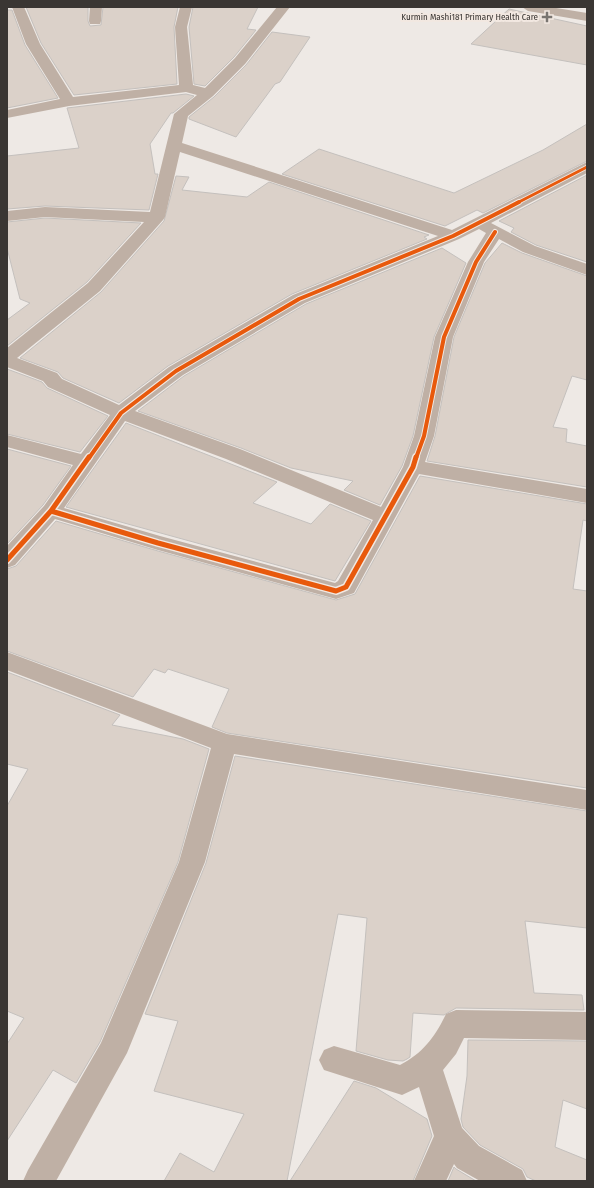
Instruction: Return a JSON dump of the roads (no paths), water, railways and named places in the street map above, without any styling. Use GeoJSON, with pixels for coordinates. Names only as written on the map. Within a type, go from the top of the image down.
{"type":"FeatureCollection","features":[{"type":"Feature","properties":{"kind":"street"},"geometry":{"type":"LineString","coordinates":[[18,7],[33,44],[69,102]]}},
{"type":"Feature","properties":{"kind":"street"},"geometry":{"type":"LineString","coordinates":[[95,21],[96,7]]}},
{"type":"Feature","properties":{"kind":"street"},"geometry":{"type":"LineString","coordinates":[[186,7],[181,27],[186,88]]}},
{"type":"Feature","properties":{"kind":"street"},"geometry":{"type":"LineString","coordinates":[[7,353],[10,355],[94,287],[157,217],[181,114],[208,93],[240,61],[284,7]]}},
{"type":"Feature","properties":{"kind":"street"},"geometry":{"type":"LineString","coordinates":[[528,7],[587,17]]}},
{"type":"Feature","properties":{"kind":"street"},"geometry":{"type":"LineString","coordinates":[[7,114],[69,102],[186,88],[208,93]]}},
{"type":"Feature","properties":{"kind":"street"},"geometry":{"type":"LineString","coordinates":[[174,145],[453,236]]}},
{"type":"Feature","properties":{"kind":"street"},"geometry":{"type":"LineString","coordinates":[[7,560],[51,511],[121,413],[176,371],[299,299],[453,236],[587,167]]}},
{"type":"Feature","properties":{"kind":"street"},"geometry":{"type":"LineString","coordinates":[[7,216],[46,212],[102,216],[157,217]]}},
{"type":"Feature","properties":{"kind":"street"},"geometry":{"type":"LineString","coordinates":[[479,223],[529,249],[587,270]]}},
{"type":"Feature","properties":{"kind":"street"},"geometry":{"type":"LineString","coordinates":[[51,511],[158,543],[336,591],[346,586],[384,516],[413,467],[424,436],[444,337],[476,262],[495,232]]}},
{"type":"Feature","properties":{"kind":"street"},"geometry":{"type":"LineString","coordinates":[[7,361],[50,377],[55,383],[121,413],[233,454],[384,516]]}},
{"type":"Feature","properties":{"kind":"street"},"geometry":{"type":"LineString","coordinates":[[7,441],[86,462]]}},
{"type":"Feature","properties":{"kind":"street"},"geometry":{"type":"LineString","coordinates":[[413,467],[587,496]]}},
{"type":"Feature","properties":{"kind":"street"},"geometry":{"type":"LineString","coordinates":[[7,661],[225,743],[587,800]]}},
{"type":"Feature","properties":{"kind":"street"},"geometry":{"type":"LineString","coordinates":[[39,1181],[115,1046],[192,862],[225,743]]}},
{"type":"Feature","properties":{"kind":"street"},"geometry":{"type":"LineString","coordinates":[[334,1060],[402,1080],[427,1067],[446,1046],[456,1024],[587,1026]]}},
{"type":"Feature","properties":{"kind":"street"},"geometry":{"type":"LineString","coordinates":[[427,1067],[450,1137],[468,1157],[511,1181]]}},
{"type":"Feature","properties":{"kind":"street"},"geometry":{"type":"LineString","coordinates":[[430,1181],[450,1137]]}},
{"type":"Feature","properties":{"kind":"place","name":"Kurmin Mashi181 Primary Health Care"},"geometry":{"type":"Point","coordinates":[547,17]}}]}
